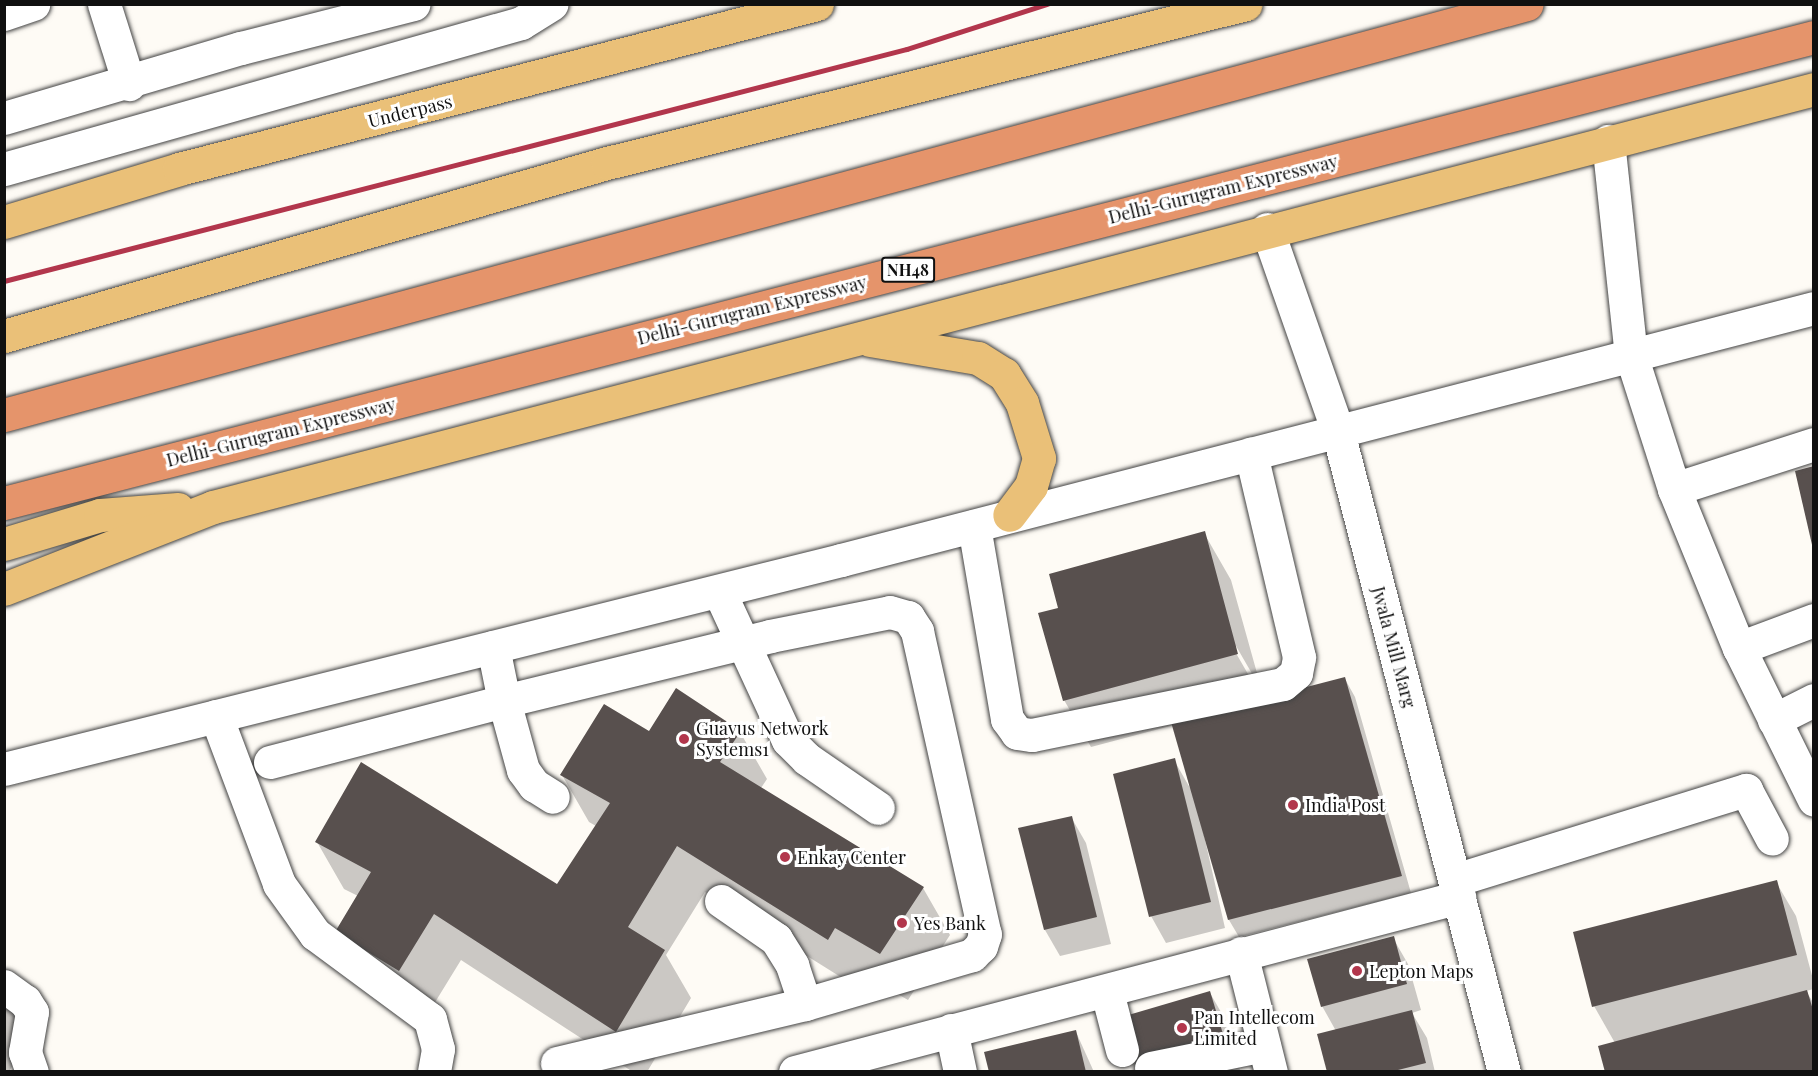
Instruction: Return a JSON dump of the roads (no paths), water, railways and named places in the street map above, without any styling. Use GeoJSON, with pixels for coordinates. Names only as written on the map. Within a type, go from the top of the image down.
{"type":"FeatureCollection","features":[{"type":"Feature","properties":{"kind":"highway"},"geometry":{"type":"LineString","coordinates":[[4,414],[1527,4]]}},
{"type":"Feature","properties":{"kind":"highway","name":"Delhi-Gurugram Expressway"},"geometry":{"type":"LineString","coordinates":[[4,503],[1814,37]]}},
{"type":"Feature","properties":{"kind":"main road","name":"Underpass"},"geometry":{"type":"LineString","coordinates":[[4,222],[179,169],[817,4]]}},
{"type":"Feature","properties":{"kind":"main road"},"geometry":{"type":"LineString","coordinates":[[4,336],[607,163],[1246,4]]}},
{"type":"Feature","properties":{"kind":"main road"},"geometry":{"type":"LineString","coordinates":[[4,589],[213,507],[1267,229],[1814,89]]}},
{"type":"Feature","properties":{"kind":"main road"},"geometry":{"type":"LineString","coordinates":[[854,338],[978,358],[1004,374],[1022,403],[1039,458],[1032,486],[1009,515]]}},
{"type":"Feature","properties":{"kind":"main road"},"geometry":{"type":"LineString","coordinates":[[4,544],[100,515],[213,507]]}},
{"type":"Feature","properties":{"kind":"street"},"geometry":{"type":"LineString","coordinates":[[4,14],[33,4]]}},
{"type":"Feature","properties":{"kind":"street"},"geometry":{"type":"LineString","coordinates":[[104,4],[129,84]]}},
{"type":"Feature","properties":{"kind":"street"},"geometry":{"type":"LineString","coordinates":[[4,118],[129,84],[241,48],[413,4]]}},
{"type":"Feature","properties":{"kind":"street"},"geometry":{"type":"LineString","coordinates":[[4,169],[521,23],[552,4]]}},
{"type":"Feature","properties":{"kind":"street"},"geometry":{"type":"LineString","coordinates":[[1608,141],[1631,355],[1674,489],[1739,648],[1814,800]]}},
{"type":"Feature","properties":{"kind":"street","name":"Jwala Mill Marg"},"geometry":{"type":"LineString","coordinates":[[1267,229],[1338,432],[1503,1071]]}},
{"type":"Feature","properties":{"kind":"street"},"geometry":{"type":"LineString","coordinates":[[4,769],[719,591],[1814,308]]}},
{"type":"Feature","properties":{"kind":"street"},"geometry":{"type":"LineString","coordinates":[[1674,489],[1814,444]]}},
{"type":"Feature","properties":{"kind":"street"},"geometry":{"type":"LineString","coordinates":[[974,526],[1007,719],[1017,733],[1032,735],[1283,684],[1296,672],[1299,657],[1251,454]]}},
{"type":"Feature","properties":{"kind":"street"},"geometry":{"type":"LineString","coordinates":[[719,591],[741,643],[788,740],[807,759],[878,808]]}},
{"type":"Feature","properties":{"kind":"street"},"geometry":{"type":"LineString","coordinates":[[270,762],[504,701],[741,643],[890,612],[908,617],[917,631],[985,934],[972,955],[805,1004],[557,1063]]}},
{"type":"Feature","properties":{"kind":"street"},"geometry":{"type":"LineString","coordinates":[[1739,648],[1814,620]]}},
{"type":"Feature","properties":{"kind":"street"},"geometry":{"type":"LineString","coordinates":[[493,647],[522,770],[534,785],[553,797]]}},
{"type":"Feature","properties":{"kind":"street"},"geometry":{"type":"LineString","coordinates":[[1774,720],[1814,700]]}},
{"type":"Feature","properties":{"kind":"street"},"geometry":{"type":"LineString","coordinates":[[216,716],[279,884],[315,934],[430,1019],[438,1048],[434,1071]]}},
{"type":"Feature","properties":{"kind":"street"},"geometry":{"type":"LineString","coordinates":[[795,1071],[845,1065],[951,1030],[1107,992],[1241,953],[1457,888],[1746,790],[1772,839]]}},
{"type":"Feature","properties":{"kind":"street"},"geometry":{"type":"LineString","coordinates":[[721,902],[776,939],[792,964],[805,1004]]}},
{"type":"Feature","properties":{"kind":"street"},"geometry":{"type":"LineString","coordinates":[[1151,1068],[1268,1058],[1241,953]]}},
{"type":"Feature","properties":{"kind":"street"},"geometry":{"type":"LineString","coordinates":[[4,986],[25,1001],[32,1012],[25,1052],[32,1071]]}},
{"type":"Feature","properties":{"kind":"street"},"geometry":{"type":"LineString","coordinates":[[1107,992],[1122,1050]]}},
{"type":"Feature","properties":{"kind":"street"},"geometry":{"type":"LineString","coordinates":[[951,1030],[960,1071]]}},
{"type":"Feature","properties":{"kind":"railway"},"geometry":{"type":"LineString","coordinates":[[4,281],[907,49],[1047,4]]}},
{"type":"Feature","properties":{"kind":"place","name":"Guavus Network Systems1"},"geometry":{"type":"Point","coordinates":[684,739]}},
{"type":"Feature","properties":{"kind":"place","name":"India Post"},"geometry":{"type":"Point","coordinates":[1293,805]}},
{"type":"Feature","properties":{"kind":"place","name":"Enkay Center"},"geometry":{"type":"Point","coordinates":[785,857]}},
{"type":"Feature","properties":{"kind":"place","name":"Yes Bank"},"geometry":{"type":"Point","coordinates":[902,923]}},
{"type":"Feature","properties":{"kind":"place","name":"Lepton Maps"},"geometry":{"type":"Point","coordinates":[1357,971]}},
{"type":"Feature","properties":{"kind":"place","name":"Pan Intellecom Limited"},"geometry":{"type":"Point","coordinates":[1182,1028]}}]}
